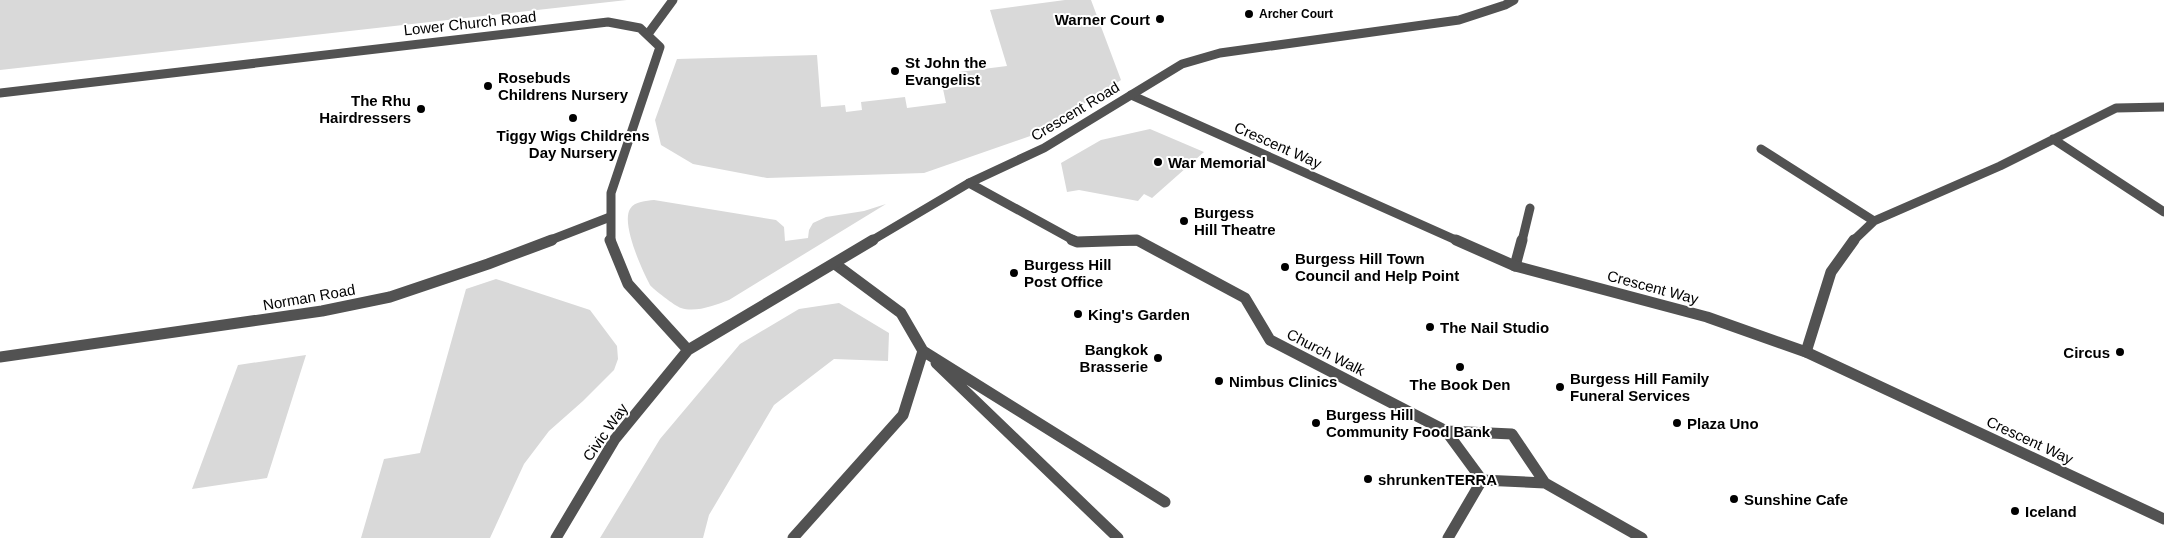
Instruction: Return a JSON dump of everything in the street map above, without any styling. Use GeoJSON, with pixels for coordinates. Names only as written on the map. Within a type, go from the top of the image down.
{"type":"FeatureCollection","features":[{"type":"Feature","properties":{"kind":"street"},"geometry":{"type":"LineString","coordinates":[[673,0],[648,34],[660,47],[611,193],[610,239],[628,284],[688,350]]}},
{"type":"Feature","properties":{"kind":"street","name":"Crescent Road"},"geometry":{"type":"LineString","coordinates":[[688,350],[969,183],[1044,148],[1182,64],[1220,53],[1459,20],[1505,5],[1514,0]]}},
{"type":"Feature","properties":{"kind":"street","name":"Lower Church Road"},"geometry":{"type":"LineString","coordinates":[[0,93],[608,22],[640,28],[648,34]]}},
{"type":"Feature","properties":{"kind":"street","name":"Crescent Way"},"geometry":{"type":"LineString","coordinates":[[1131,95],[1515,266],[1707,317],[1806,352],[2164,519]]}},
{"type":"Feature","properties":{"kind":"street"},"geometry":{"type":"LineString","coordinates":[[1806,352],[1831,272],[1857,235],[1874,221],[2000,166],[2116,108],[2164,107]]}},
{"type":"Feature","properties":{"kind":"street"},"geometry":{"type":"LineString","coordinates":[[2053,139],[2164,212]]}},
{"type":"Feature","properties":{"kind":"street"},"geometry":{"type":"LineString","coordinates":[[1761,149],[1874,221]]}},
{"type":"Feature","properties":{"kind":"street","name":"Church Walk"},"geometry":{"type":"LineString","coordinates":[[969,183],[1077,242],[1137,240],[1245,298],[1270,340],[1446,431],[1512,434],[1545,484],[1642,538]]}},
{"type":"Feature","properties":{"kind":"street"},"geometry":{"type":"LineString","coordinates":[[1515,266],[1530,208]]}},
{"type":"Feature","properties":{"kind":"street","name":"Norman Road"},"geometry":{"type":"LineString","coordinates":[[0,358],[322,311],[390,297],[488,264],[610,217]]}},
{"type":"Feature","properties":{"kind":"street"},"geometry":{"type":"LineString","coordinates":[[835,264],[902,313],[923,351],[1118,538]]}},
{"type":"Feature","properties":{"kind":"street","name":"Civic Way"},"geometry":{"type":"LineString","coordinates":[[556,538],[615,439],[688,350]]}},
{"type":"Feature","properties":{"kind":"street"},"geometry":{"type":"LineString","coordinates":[[923,351],[1165,502]]}},
{"type":"Feature","properties":{"kind":"street"},"geometry":{"type":"LineString","coordinates":[[793,538],[903,415],[923,351]]}},
{"type":"Feature","properties":{"kind":"street"},"geometry":{"type":"LineString","coordinates":[[1446,431],[1482,480]]}},
{"type":"Feature","properties":{"kind":"street"},"geometry":{"type":"LineString","coordinates":[[1482,480],[1545,484]]}},
{"type":"Feature","properties":{"kind":"street"},"geometry":{"type":"LineString","coordinates":[[1448,538],[1482,480]]}},
{"type":"Feature","properties":{"kind":"shaded area"},"geometry":{"type":"Polygon","coordinates":[[[0,0],[627,0],[0,70],[0,0]]]}},
{"type":"Feature","properties":{"kind":"shaded area"},"geometry":{"type":"Polygon","coordinates":[[[1065,0],[1091,0],[1121,80],[1036,134],[924,173],[767,178],[693,164],[661,145],[655,120],[677,59],[817,55],[821,107],[845,105],[846,112],[862,110],[861,102],[905,97],[907,108],[946,103],[943,89],[962,86],[959,72],[1007,66],[990,10],[1065,0]]]}},
{"type":"Feature","properties":{"kind":"shaded area"},"geometry":{"type":"Polygon","coordinates":[[[1150,129],[1204,152],[1152,198],[1144,194],[1138,201],[1079,190],[1067,192],[1061,163],[1101,140],[1150,129]]]}},
{"type":"Feature","properties":{"kind":"shaded area"},"geometry":{"type":"Polygon","coordinates":[[[654,200],[776,220],[784,227],[785,241],[808,238],[809,230],[813,223],[826,217],[864,211],[886,204],[729,300],[693,310],[678,307],[650,285],[630,236],[628,216],[632,206],[644,201],[654,200]]]}},
{"type":"Feature","properties":{"kind":"shaded area"},"geometry":{"type":"Polygon","coordinates":[[[496,279],[590,310],[617,346],[618,359],[614,370],[549,431],[524,464],[490,538],[361,538],[384,459],[420,453],[466,289],[496,279]]]}},
{"type":"Feature","properties":{"kind":"shaded area"},"geometry":{"type":"Polygon","coordinates":[[[839,303],[889,333],[888,361],[834,359],[774,405],[709,515],[703,538],[600,538],[660,439],[740,344],[799,309],[839,303]]]}},
{"type":"Feature","properties":{"kind":"shaded area"},"geometry":{"type":"Polygon","coordinates":[[[306,355],[267,478],[192,489],[238,365],[306,355]]]}},
{"type":"Feature","properties":{"kind":"place","name":"Archer Court"},"geometry":{"type":"Point","coordinates":[1249,14]}},
{"type":"Feature","properties":{"kind":"place","name":"Warner Court"},"geometry":{"type":"Point","coordinates":[1160,19]}},
{"type":"Feature","properties":{"kind":"place","name":"St John the Evangelist"},"geometry":{"type":"Point","coordinates":[895,71]}},
{"type":"Feature","properties":{"kind":"place","name":"Rosebuds Childrens Nursery"},"geometry":{"type":"Point","coordinates":[488,86]}},
{"type":"Feature","properties":{"kind":"place","name":"The Rhu Hairdressers"},"geometry":{"type":"Point","coordinates":[421,109]}},
{"type":"Feature","properties":{"kind":"place","name":"Tiggy Wigs Childrens Day Nursery"},"geometry":{"type":"Point","coordinates":[573,118]}},
{"type":"Feature","properties":{"kind":"place","name":"War Memorial"},"geometry":{"type":"Point","coordinates":[1158,162]}},
{"type":"Feature","properties":{"kind":"place","name":"Burgess Hill Theatre"},"geometry":{"type":"Point","coordinates":[1184,221]}},
{"type":"Feature","properties":{"kind":"place","name":"Burgess Hill Town Council and Help Point"},"geometry":{"type":"Point","coordinates":[1285,267]}},
{"type":"Feature","properties":{"kind":"place","name":"Burgess Hill Post Office"},"geometry":{"type":"Point","coordinates":[1014,273]}},
{"type":"Feature","properties":{"kind":"place","name":"King's Garden"},"geometry":{"type":"Point","coordinates":[1078,314]}},
{"type":"Feature","properties":{"kind":"place","name":"The Nail Studio"},"geometry":{"type":"Point","coordinates":[1430,327]}},
{"type":"Feature","properties":{"kind":"place","name":"Circus"},"geometry":{"type":"Point","coordinates":[2120,352]}},
{"type":"Feature","properties":{"kind":"place","name":"Bangkok Brasserie"},"geometry":{"type":"Point","coordinates":[1158,358]}},
{"type":"Feature","properties":{"kind":"place","name":"The Book Den"},"geometry":{"type":"Point","coordinates":[1460,367]}},
{"type":"Feature","properties":{"kind":"place","name":"Nimbus Clinics"},"geometry":{"type":"Point","coordinates":[1219,381]}},
{"type":"Feature","properties":{"kind":"place","name":"Burgess Hill Family Funeral Services"},"geometry":{"type":"Point","coordinates":[1560,387]}},
{"type":"Feature","properties":{"kind":"place","name":"Burgess Hill Community Food Bank"},"geometry":{"type":"Point","coordinates":[1316,423]}},
{"type":"Feature","properties":{"kind":"place","name":"Plaza Uno"},"geometry":{"type":"Point","coordinates":[1677,423]}},
{"type":"Feature","properties":{"kind":"place","name":"shrunkenTERRA"},"geometry":{"type":"Point","coordinates":[1368,479]}},
{"type":"Feature","properties":{"kind":"place","name":"Sunshine Cafe"},"geometry":{"type":"Point","coordinates":[1734,499]}},
{"type":"Feature","properties":{"kind":"place","name":"Iceland"},"geometry":{"type":"Point","coordinates":[2015,511]}}]}
